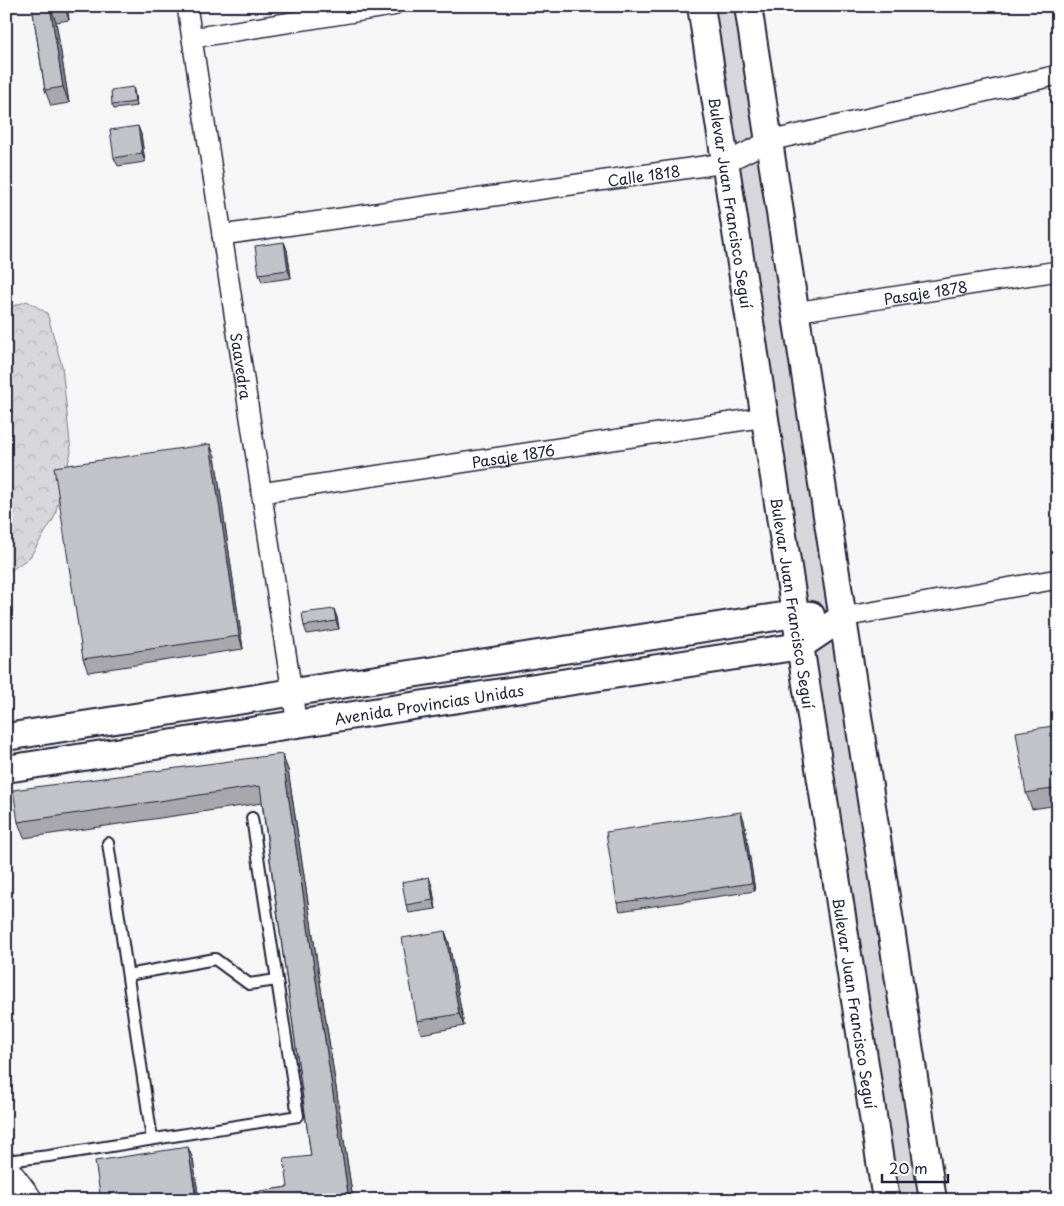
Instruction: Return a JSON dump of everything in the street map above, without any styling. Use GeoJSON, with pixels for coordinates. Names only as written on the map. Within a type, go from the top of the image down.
{"type":"FeatureCollection","features":[{"type":"Feature","properties":{"kind":"main road","name":"Bulevar Juan Francisco Seguí"},"geometry":{"type":"LineString","coordinates":[[701,6],[886,1200]]}},
{"type":"Feature","properties":{"kind":"main road"},"geometry":{"type":"LineString","coordinates":[[748,6],[933,1200]]}},
{"type":"Feature","properties":{"kind":"main road","name":"Avenida Provincias Unidas"},"geometry":{"type":"LineString","coordinates":[[6,737],[795,614],[843,617]]}},
{"type":"Feature","properties":{"kind":"main road","name":"Avenida Provincias Unidas"},"geometry":{"type":"LineString","coordinates":[[6,769],[800,646],[843,617]]}},
{"type":"Feature","properties":{"kind":"main road"},"geometry":{"type":"LineString","coordinates":[[6,1171],[28,1200]]}},
{"type":"Feature","properties":{"kind":"street","name":"Saavedra"},"geometry":{"type":"LineString","coordinates":[[187,6],[297,725]]}},
{"type":"Feature","properties":{"kind":"street"},"geometry":{"type":"LineString","coordinates":[[192,38],[392,6]]}},
{"type":"Feature","properties":{"kind":"street","name":"Calle 1818"},"geometry":{"type":"LineString","coordinates":[[222,235],[725,163],[769,141],[1058,75]]}},
{"type":"Feature","properties":{"kind":"street","name":"Pasaje 1878"},"geometry":{"type":"LineString","coordinates":[[795,312],[1058,271]]}},
{"type":"Feature","properties":{"kind":"street","name":"Pasaje 1876"},"geometry":{"type":"LineString","coordinates":[[261,492],[765,417]]}},
{"type":"Feature","properties":{"kind":"street","name":"Avenida Provincias Unidas"},"geometry":{"type":"LineString","coordinates":[[843,617],[1058,579]]}},
{"type":"Feature","properties":{"kind":"lane"},"geometry":{"type":"LineString","coordinates":[[6,1161],[49,1156],[298,1116],[252,818]]}},
{"type":"Feature","properties":{"kind":"lane"},"geometry":{"type":"LineString","coordinates":[[108,843],[152,1139]]}},
{"type":"Feature","properties":{"kind":"lane"},"geometry":{"type":"LineString","coordinates":[[128,974],[215,958],[249,984],[277,980]]}},
{"type":"Feature","properties":{"kind":"green space"},"geometry":{"type":"Polygon","coordinates":[[[701,6],[748,6],[933,1200],[886,1200],[701,6]]]}},
{"type":"Feature","properties":{"kind":"green space"},"geometry":{"type":"Polygon","coordinates":[[[27,301],[47,313],[62,366],[71,452],[54,518],[30,557],[6,574],[6,309],[27,301]]]}},
{"type":"Feature","properties":{"kind":"building"},"geometry":{"type":"Polygon","coordinates":[[[32,6],[50,6],[63,87],[45,90],[32,6]]]}},
{"type":"Feature","properties":{"kind":"building"},"geometry":{"type":"Polygon","coordinates":[[[133,87],[135,102],[112,105],[111,90],[133,87]]]}},
{"type":"Feature","properties":{"kind":"building"},"geometry":{"type":"Polygon","coordinates":[[[138,126],[142,153],[114,158],[110,130],[138,126]]]}},
{"type":"Feature","properties":{"kind":"building"},"geometry":{"type":"Polygon","coordinates":[[[284,242],[288,270],[259,274],[255,246],[284,242]]]}},
{"type":"Feature","properties":{"kind":"building"},"geometry":{"type":"Polygon","coordinates":[[[210,444],[239,636],[83,659],[54,467],[210,444]]]}},
{"type":"Feature","properties":{"kind":"building"},"geometry":{"type":"Polygon","coordinates":[[[334,609],[336,621],[304,626],[302,613],[334,609]]]}},
{"type":"Feature","properties":{"kind":"building"},"geometry":{"type":"Polygon","coordinates":[[[1058,725],[1058,788],[1026,793],[1016,732],[1058,725]]]}},
{"type":"Feature","properties":{"kind":"building"},"geometry":{"type":"Polygon","coordinates":[[[282,754],[349,1200],[203,1200],[288,1187],[284,1159],[311,1156],[260,786],[18,822],[13,790],[282,754]]]}},
{"type":"Feature","properties":{"kind":"building"},"geometry":{"type":"Polygon","coordinates":[[[741,812],[752,883],[617,903],[606,832],[741,812]]]}},
{"type":"Feature","properties":{"kind":"building"},"geometry":{"type":"Polygon","coordinates":[[[429,877],[433,900],[406,905],[402,882],[429,877]]]}},
{"type":"Feature","properties":{"kind":"building"},"geometry":{"type":"Polygon","coordinates":[[[445,931],[459,1014],[417,1021],[402,938],[445,931]]]}},
{"type":"Feature","properties":{"kind":"building"},"geometry":{"type":"Polygon","coordinates":[[[188,1147],[196,1199],[163,1200],[163,1194],[131,1200],[101,1200],[95,1161],[188,1147]]]}}]}
